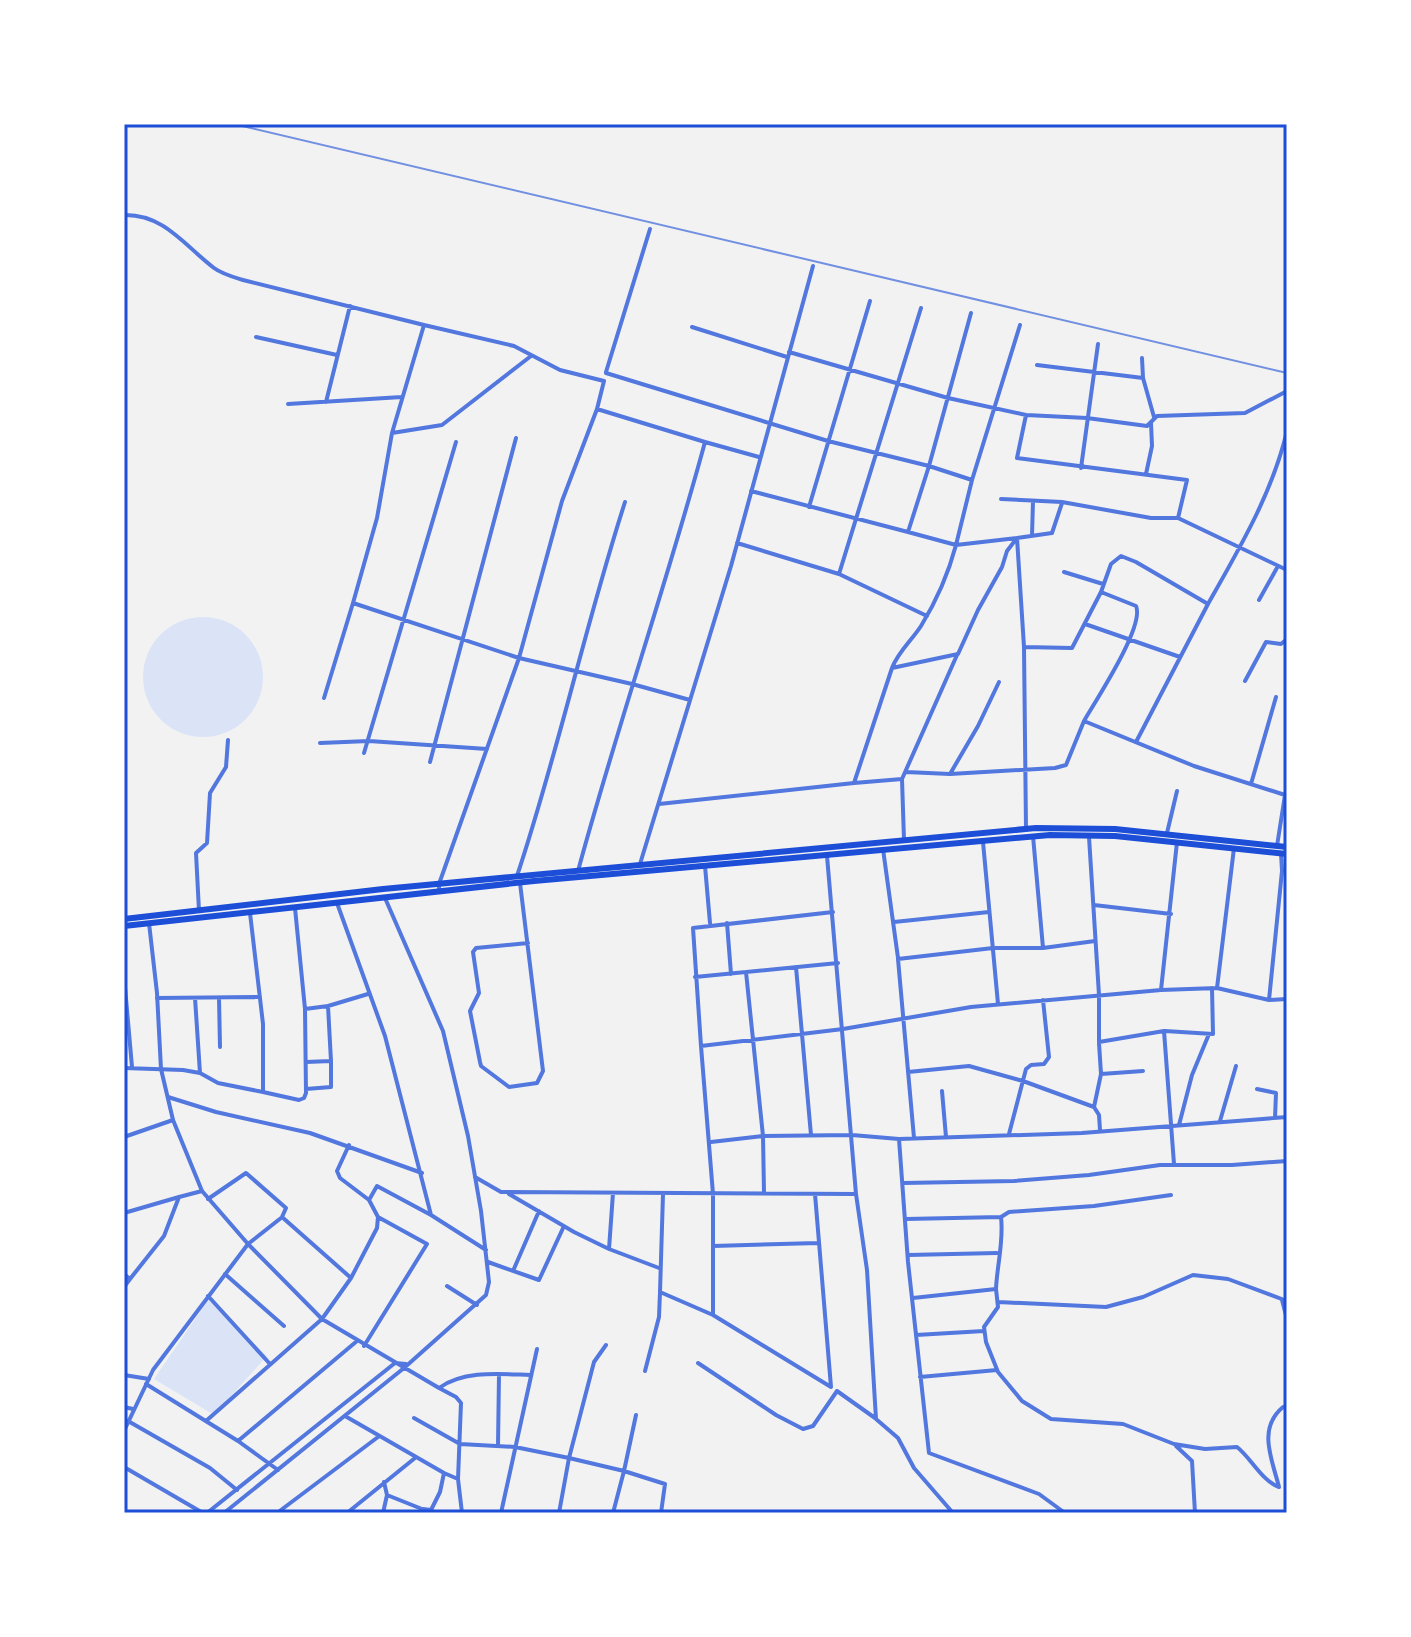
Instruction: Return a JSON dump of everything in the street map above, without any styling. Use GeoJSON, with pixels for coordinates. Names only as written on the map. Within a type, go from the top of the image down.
{"type":"FeatureCollection","features":[{"type":"Feature","properties":{"kind":"highway"},"geometry":{"type":"LineString","coordinates":[[124,919],[518,880],[705,866],[904,840],[1026,829],[1089,827],[1167,833],[1282,851]]}},
{"type":"Feature","properties":{"kind":"highway"},"geometry":{"type":"LineString","coordinates":[[518,880],[640,864],[1033,836],[1089,834],[1234,848],[1282,851],[1287,847]]}},
{"type":"Feature","properties":{"kind":"highway"},"geometry":{"type":"LineString","coordinates":[[124,926],[385,898],[439,888]]}},
{"type":"Feature","properties":{"kind":"street"},"geometry":{"type":"LineString","coordinates":[[124,215],[153,218],[215,269],[229,275],[514,346],[560,370],[604,381]]}},
{"type":"Feature","properties":{"kind":"street"},"geometry":{"type":"LineString","coordinates":[[439,888],[519,658],[562,501],[597,409],[650,229]]}},
{"type":"Feature","properties":{"kind":"street"},"geometry":{"type":"LineString","coordinates":[[640,864],[737,543],[813,266]]}},
{"type":"Feature","properties":{"kind":"street"},"geometry":{"type":"LineString","coordinates":[[809,507],[870,301]]}},
{"type":"Feature","properties":{"kind":"street"},"geometry":{"type":"LineString","coordinates":[[326,402],[350,306]]}},
{"type":"Feature","properties":{"kind":"street"},"geometry":{"type":"LineString","coordinates":[[839,574],[921,308]]}},
{"type":"Feature","properties":{"kind":"street"},"geometry":{"type":"LineString","coordinates":[[908,532],[971,313]]}},
{"type":"Feature","properties":{"kind":"street"},"geometry":{"type":"LineString","coordinates":[[324,698],[377,518],[392,433],[424,325]]}},
{"type":"Feature","properties":{"kind":"street"},"geometry":{"type":"LineString","coordinates":[[854,783],[895,660],[945,585],[972,480],[1020,325]]}},
{"type":"Feature","properties":{"kind":"street"},"geometry":{"type":"LineString","coordinates":[[692,327],[994,410],[1147,426],[1151,423]]}},
{"type":"Feature","properties":{"kind":"street"},"geometry":{"type":"LineString","coordinates":[[256,337],[337,355]]}},
{"type":"Feature","properties":{"kind":"street"},"geometry":{"type":"LineString","coordinates":[[1081,468],[1098,344]]}},
{"type":"Feature","properties":{"kind":"street"},"geometry":{"type":"LineString","coordinates":[[392,433],[442,425],[531,356]]}},
{"type":"Feature","properties":{"kind":"street"},"geometry":{"type":"LineString","coordinates":[[1142,358],[1143,378],[1154,417],[1146,474]]}},
{"type":"Feature","properties":{"kind":"street"},"geometry":{"type":"LineString","coordinates":[[1037,365],[1143,378]]}},
{"type":"Feature","properties":{"kind":"street"},"geometry":{"type":"LineString","coordinates":[[606,373],[769,424],[972,480]]}},
{"type":"Feature","properties":{"kind":"street"},"geometry":{"type":"LineString","coordinates":[[1154,417],[1245,413],[1287,391]]}},
{"type":"Feature","properties":{"kind":"street"},"geometry":{"type":"LineString","coordinates":[[288,404],[403,397]]}},
{"type":"Feature","properties":{"kind":"street"},"geometry":{"type":"LineString","coordinates":[[597,409],[759,457]]}},
{"type":"Feature","properties":{"kind":"street"},"geometry":{"type":"LineString","coordinates":[[1026,415],[1017,458],[1187,480],[1178,518]]}},
{"type":"Feature","properties":{"kind":"street"},"geometry":{"type":"LineString","coordinates":[[1136,742],[1240,548],[1268,489],[1287,431]]}},
{"type":"Feature","properties":{"kind":"street"},"geometry":{"type":"LineString","coordinates":[[430,762],[516,438]]}},
{"type":"Feature","properties":{"kind":"street"},"geometry":{"type":"LineString","coordinates":[[364,753],[456,442]]}},
{"type":"Feature","properties":{"kind":"street"},"geometry":{"type":"LineString","coordinates":[[578,871],[705,442]]}},
{"type":"Feature","properties":{"kind":"street"},"geometry":{"type":"LineString","coordinates":[[751,491],[956,545],[1052,533],[1062,502]]}},
{"type":"Feature","properties":{"kind":"street"},"geometry":{"type":"LineString","coordinates":[[1001,499],[1062,502],[1151,518],[1178,518],[1287,570]]}},
{"type":"Feature","properties":{"kind":"street"},"geometry":{"type":"LineString","coordinates":[[1032,536],[1033,501]]}},
{"type":"Feature","properties":{"kind":"street"},"geometry":{"type":"LineString","coordinates":[[528,943],[476,948],[473,952],[479,993],[470,1011],[481,1066],[509,1087],[537,1083],[543,1071],[528,943],[518,880],[599,585],[625,502]]}},
{"type":"Feature","properties":{"kind":"street"},"geometry":{"type":"LineString","coordinates":[[1017,538],[1024,647],[1026,829]]}},
{"type":"Feature","properties":{"kind":"street"},"geometry":{"type":"LineString","coordinates":[[904,840],[902,779],[978,610],[1002,567],[1007,551],[1017,538]]}},
{"type":"Feature","properties":{"kind":"street"},"geometry":{"type":"LineString","coordinates":[[737,543],[839,574],[927,616]]}},
{"type":"Feature","properties":{"kind":"street"},"geometry":{"type":"LineString","coordinates":[[1024,647],[1072,648],[1114,559],[1127,557],[1208,604]]}},
{"type":"Feature","properties":{"kind":"street"},"geometry":{"type":"LineString","coordinates":[[1259,600],[1278,566]]}},
{"type":"Feature","properties":{"kind":"street"},"geometry":{"type":"LineString","coordinates":[[1064,572],[1103,584]]}},
{"type":"Feature","properties":{"kind":"street"},"geometry":{"type":"LineString","coordinates":[[906,772],[950,774],[1066,765],[1084,721],[1134,630],[1139,610],[1101,592]]}},
{"type":"Feature","properties":{"kind":"street"},"geometry":{"type":"LineString","coordinates":[[353,603],[519,658],[690,700]]}},
{"type":"Feature","properties":{"kind":"street"},"geometry":{"type":"LineString","coordinates":[[1085,624],[1180,657]]}},
{"type":"Feature","properties":{"kind":"street"},"geometry":{"type":"LineString","coordinates":[[1245,681],[1266,642],[1281,644],[1287,639]]}},
{"type":"Feature","properties":{"kind":"street"},"geometry":{"type":"LineString","coordinates":[[892,668],[958,654]]}},
{"type":"Feature","properties":{"kind":"street"},"geometry":{"type":"LineString","coordinates":[[950,774],[999,682]]}},
{"type":"Feature","properties":{"kind":"street"},"geometry":{"type":"LineString","coordinates":[[1251,784],[1276,697]]}},
{"type":"Feature","properties":{"kind":"street"},"geometry":{"type":"LineString","coordinates":[[1084,721],[1194,766],[1285,795]]}},
{"type":"Feature","properties":{"kind":"street"},"geometry":{"type":"LineString","coordinates":[[199,911],[196,853],[207,843],[210,793],[226,767],[228,740]]}},
{"type":"Feature","properties":{"kind":"street"},"geometry":{"type":"LineString","coordinates":[[320,743],[369,741],[487,749]]}},
{"type":"Feature","properties":{"kind":"street"},"geometry":{"type":"LineString","coordinates":[[659,804],[902,779]]}},
{"type":"Feature","properties":{"kind":"street"},"geometry":{"type":"LineString","coordinates":[[1269,1000],[1287,787]]}},
{"type":"Feature","properties":{"kind":"street"},"geometry":{"type":"LineString","coordinates":[[1167,833],[1177,791]]}},
{"type":"Feature","properties":{"kind":"street"},"geometry":{"type":"LineString","coordinates":[[1089,834],[1101,1074],[1094,1107]]}},
{"type":"Feature","properties":{"kind":"street"},"geometry":{"type":"LineString","coordinates":[[1033,836],[1043,948]]}},
{"type":"Feature","properties":{"kind":"street"},"geometry":{"type":"LineString","coordinates":[[982,840],[998,1004]]}},
{"type":"Feature","properties":{"kind":"street"},"geometry":{"type":"LineString","coordinates":[[1161,990],[1177,841]]}},
{"type":"Feature","properties":{"kind":"street"},"geometry":{"type":"LineString","coordinates":[[1099,1042],[1164,1031],[1213,1034],[1214,988],[1234,848]]}},
{"type":"Feature","properties":{"kind":"street"},"geometry":{"type":"LineString","coordinates":[[883,849],[905,1020],[914,1138]]}},
{"type":"Feature","properties":{"kind":"street"},"geometry":{"type":"LineString","coordinates":[[826,851],[856,1194],[867,1270],[876,1419]]}},
{"type":"Feature","properties":{"kind":"street"},"geometry":{"type":"LineString","coordinates":[[705,866],[710,925]]}},
{"type":"Feature","properties":{"kind":"street"},"geometry":{"type":"LineString","coordinates":[[224,1513],[345,1416],[486,1295],[486,1250],[475,1177],[443,1031],[385,898]]}},
{"type":"Feature","properties":{"kind":"street"},"geometry":{"type":"LineString","coordinates":[[337,903],[385,1036],[431,1215]]}},
{"type":"Feature","properties":{"kind":"street"},"geometry":{"type":"LineString","coordinates":[[1093,905],[1171,914]]}},
{"type":"Feature","properties":{"kind":"street"},"geometry":{"type":"LineString","coordinates":[[124,1068],[200,1073],[218,1083],[299,1100],[304,1098],[305,1009],[295,908]]}},
{"type":"Feature","properties":{"kind":"street"},"geometry":{"type":"LineString","coordinates":[[713,1315],[713,1194],[692,932],[695,926],[833,912]]}},
{"type":"Feature","properties":{"kind":"street"},"geometry":{"type":"LineString","coordinates":[[894,922],[989,912]]}},
{"type":"Feature","properties":{"kind":"street"},"geometry":{"type":"LineString","coordinates":[[250,913],[260,997],[263,1092]]}},
{"type":"Feature","properties":{"kind":"street"},"geometry":{"type":"LineString","coordinates":[[149,923],[166,1097],[202,1191],[248,1244],[322,1319],[364,1346],[405,1366],[461,1403],[458,1479],[462,1513]]}},
{"type":"Feature","properties":{"kind":"street"},"geometry":{"type":"LineString","coordinates":[[727,923],[731,974]]}},
{"type":"Feature","properties":{"kind":"street"},"geometry":{"type":"LineString","coordinates":[[898,959],[1095,941]]}},
{"type":"Feature","properties":{"kind":"street"},"geometry":{"type":"LineString","coordinates":[[695,977],[838,963]]}},
{"type":"Feature","properties":{"kind":"street"},"geometry":{"type":"LineString","coordinates":[[796,967],[811,1135]]}},
{"type":"Feature","properties":{"kind":"street"},"geometry":{"type":"LineString","coordinates":[[746,972],[763,1136],[764,1193]]}},
{"type":"Feature","properties":{"kind":"street"},"geometry":{"type":"LineString","coordinates":[[124,976],[132,1067]]}},
{"type":"Feature","properties":{"kind":"street"},"geometry":{"type":"LineString","coordinates":[[701,1046],[843,1029],[998,1004],[1161,990],[1214,988],[1269,1000],[1287,999]]}},
{"type":"Feature","properties":{"kind":"street"},"geometry":{"type":"LineString","coordinates":[[305,1009],[328,1006],[368,994]]}},
{"type":"Feature","properties":{"kind":"street"},"geometry":{"type":"LineString","coordinates":[[157,998],[260,997]]}},
{"type":"Feature","properties":{"kind":"street"},"geometry":{"type":"LineString","coordinates":[[195,998],[200,1073]]}},
{"type":"Feature","properties":{"kind":"street"},"geometry":{"type":"LineString","coordinates":[[219,998],[220,1047]]}},
{"type":"Feature","properties":{"kind":"street"},"geometry":{"type":"LineString","coordinates":[[1008,1135],[1028,1065],[1044,1064],[1049,1057],[1043,1000]]}},
{"type":"Feature","properties":{"kind":"street"},"geometry":{"type":"LineString","coordinates":[[306,1089],[331,1087],[328,1006]]}},
{"type":"Feature","properties":{"kind":"street"},"geometry":{"type":"LineString","coordinates":[[1164,1031],[1174,1164]]}},
{"type":"Feature","properties":{"kind":"street"},"geometry":{"type":"LineString","coordinates":[[1179,1125],[1192,1075],[1209,1034]]}},
{"type":"Feature","properties":{"kind":"street"},"geometry":{"type":"LineString","coordinates":[[306,1062],[331,1061]]}},
{"type":"Feature","properties":{"kind":"street"},"geometry":{"type":"LineString","coordinates":[[908,1072],[969,1066],[1023,1081],[1094,1107],[1099,1115],[1100,1131]]}},
{"type":"Feature","properties":{"kind":"street"},"geometry":{"type":"LineString","coordinates":[[1220,1121],[1236,1066]]}},
{"type":"Feature","properties":{"kind":"street"},"geometry":{"type":"LineString","coordinates":[[1101,1074],[1143,1071]]}},
{"type":"Feature","properties":{"kind":"street"},"geometry":{"type":"LineString","coordinates":[[1257,1089],[1276,1093],[1275,1118]]}},
{"type":"Feature","properties":{"kind":"street"},"geometry":{"type":"LineString","coordinates":[[942,1091],[946,1137]]}},
{"type":"Feature","properties":{"kind":"street"},"geometry":{"type":"LineString","coordinates":[[166,1097],[349,1145],[422,1173]]}},
{"type":"Feature","properties":{"kind":"street"},"geometry":{"type":"LineString","coordinates":[[710,1142],[763,1136],[852,1135],[899,1139],[1008,1135],[1287,1117]]}},
{"type":"Feature","properties":{"kind":"street"},"geometry":{"type":"LineString","coordinates":[[124,1137],[173,1120]]}},
{"type":"Feature","properties":{"kind":"street"},"geometry":{"type":"LineString","coordinates":[[899,1139],[929,1453],[1039,1494],[1065,1513]]}},
{"type":"Feature","properties":{"kind":"street"},"geometry":{"type":"LineString","coordinates":[[349,1145],[337,1174],[369,1200],[378,1217],[427,1244],[364,1346]]}},
{"type":"Feature","properties":{"kind":"street"},"geometry":{"type":"LineString","coordinates":[[903,1183],[1014,1181],[1174,1164],[1232,1165],[1287,1161]]}},
{"type":"Feature","properties":{"kind":"street"},"geometry":{"type":"LineString","coordinates":[[124,1431],[147,1381],[170,1345],[248,1244],[282,1217],[286,1208],[246,1173],[208,1199]]}},
{"type":"Feature","properties":{"kind":"street"},"geometry":{"type":"LineString","coordinates":[[475,1177],[501,1192],[856,1194]]}},
{"type":"Feature","properties":{"kind":"street"},"geometry":{"type":"LineString","coordinates":[[369,1200],[377,1186],[486,1250]]}},
{"type":"Feature","properties":{"kind":"street"},"geometry":{"type":"LineString","coordinates":[[124,1213],[202,1191]]}},
{"type":"Feature","properties":{"kind":"street"},"geometry":{"type":"LineString","coordinates":[[507,1192],[609,1249],[659,1268]]}},
{"type":"Feature","properties":{"kind":"street"},"geometry":{"type":"LineString","coordinates":[[609,1249],[613,1193]]}},
{"type":"Feature","properties":{"kind":"street"},"geometry":{"type":"LineString","coordinates":[[645,1371],[659,1317],[663,1194]]}},
{"type":"Feature","properties":{"kind":"street"},"geometry":{"type":"LineString","coordinates":[[698,1363],[776,1415],[803,1429],[813,1426],[834,1389],[815,1194]]}},
{"type":"Feature","properties":{"kind":"street"},"geometry":{"type":"LineString","coordinates":[[906,1219],[1001,1217],[1009,1212],[1094,1206],[1171,1195]]}},
{"type":"Feature","properties":{"kind":"street"},"geometry":{"type":"LineString","coordinates":[[124,1287],[164,1236],[179,1197]]}},
{"type":"Feature","properties":{"kind":"street"},"geometry":{"type":"LineString","coordinates":[[513,1271],[539,1211]]}},
{"type":"Feature","properties":{"kind":"street"},"geometry":{"type":"LineString","coordinates":[[282,1217],[351,1278]]}},
{"type":"Feature","properties":{"kind":"street"},"geometry":{"type":"LineString","coordinates":[[206,1421],[322,1319],[351,1278],[373,1238],[378,1217]]}},
{"type":"Feature","properties":{"kind":"street"},"geometry":{"type":"LineString","coordinates":[[1001,1217],[1003,1233],[998,1253],[996,1289],[998,1307],[984,1331],[997,1370],[1022,1401],[1051,1419],[1123,1424],[1174,1444],[1205,1449],[1237,1447],[1249,1456],[1271,1484],[1279,1487],[1267,1441],[1273,1416],[1287,1407]]}},
{"type":"Feature","properties":{"kind":"street"},"geometry":{"type":"LineString","coordinates":[[487,1262],[539,1280],[564,1226]]}},
{"type":"Feature","properties":{"kind":"street"},"geometry":{"type":"LineString","coordinates":[[713,1246],[819,1243]]}},
{"type":"Feature","properties":{"kind":"street"},"geometry":{"type":"LineString","coordinates":[[908,1255],[998,1253]]}},
{"type":"Feature","properties":{"kind":"street"},"geometry":{"type":"LineString","coordinates":[[124,1274],[130,1279]]}},
{"type":"Feature","properties":{"kind":"street"},"geometry":{"type":"LineString","coordinates":[[225,1274],[284,1326]]}},
{"type":"Feature","properties":{"kind":"street"},"geometry":{"type":"LineString","coordinates":[[998,1302],[1106,1307],[1143,1297],[1193,1275],[1228,1279],[1284,1300],[1287,1319]]}},
{"type":"Feature","properties":{"kind":"street"},"geometry":{"type":"LineString","coordinates":[[447,1286],[477,1305]]}},
{"type":"Feature","properties":{"kind":"street"},"geometry":{"type":"LineString","coordinates":[[913,1298],[996,1289]]}},
{"type":"Feature","properties":{"kind":"street"},"geometry":{"type":"LineString","coordinates":[[660,1292],[713,1315],[834,1389],[876,1419],[898,1438],[914,1468],[953,1513]]}},
{"type":"Feature","properties":{"kind":"street"},"geometry":{"type":"LineString","coordinates":[[208,1296],[270,1364]]}},
{"type":"Feature","properties":{"kind":"street"},"geometry":{"type":"LineString","coordinates":[[916,1335],[984,1331]]}},
{"type":"Feature","properties":{"kind":"street"},"geometry":{"type":"LineString","coordinates":[[238,1441],[357,1341]]}},
{"type":"Feature","properties":{"kind":"street"},"geometry":{"type":"LineString","coordinates":[[559,1513],[569,1458],[594,1362],[606,1345]]}},
{"type":"Feature","properties":{"kind":"street"},"geometry":{"type":"LineString","coordinates":[[501,1513],[537,1349]]}},
{"type":"Feature","properties":{"kind":"street"},"geometry":{"type":"LineString","coordinates":[[124,1467],[205,1513],[395,1363]]}},
{"type":"Feature","properties":{"kind":"street"},"geometry":{"type":"LineString","coordinates":[[920,1377],[997,1370]]}},
{"type":"Feature","properties":{"kind":"street"},"geometry":{"type":"LineString","coordinates":[[498,1446],[499,1374]]}},
{"type":"Feature","properties":{"kind":"street"},"geometry":{"type":"LineString","coordinates":[[124,1375],[147,1381],[279,1470]]}},
{"type":"Feature","properties":{"kind":"street"},"geometry":{"type":"LineString","coordinates":[[439,1388],[454,1378],[530,1375]]}},
{"type":"Feature","properties":{"kind":"street"},"geometry":{"type":"LineString","coordinates":[[124,1407],[133,1409]]}},
{"type":"Feature","properties":{"kind":"street"},"geometry":{"type":"LineString","coordinates":[[613,1513],[636,1415]]}},
{"type":"Feature","properties":{"kind":"street"},"geometry":{"type":"LineString","coordinates":[[345,1416],[415,1458],[458,1479]]}},
{"type":"Feature","properties":{"kind":"street"},"geometry":{"type":"LineString","coordinates":[[414,1418],[460,1444],[515,1447],[624,1471],[665,1484],[661,1513]]}},
{"type":"Feature","properties":{"kind":"street"},"geometry":{"type":"LineString","coordinates":[[128,1421],[210,1468],[237,1490]]}},
{"type":"Feature","properties":{"kind":"street"},"geometry":{"type":"LineString","coordinates":[[277,1513],[378,1437]]}},
{"type":"Feature","properties":{"kind":"street"},"geometry":{"type":"LineString","coordinates":[[1174,1444],[1192,1461],[1195,1513]]}},
{"type":"Feature","properties":{"kind":"street"},"geometry":{"type":"LineString","coordinates":[[347,1513],[415,1458]]}},
{"type":"Feature","properties":{"kind":"street"},"geometry":{"type":"LineString","coordinates":[[387,1495],[422,1511],[431,1510],[440,1492],[444,1473]]}},
{"type":"Feature","properties":{"kind":"street"},"geometry":{"type":"LineString","coordinates":[[383,1513],[387,1495],[384,1482]]}},
{"type":"Feature","properties":{"kind":"street"},"geometry":{"type":"LineString","coordinates":[[124,1512],[134,1513]]}},
{"type":"Feature","properties":{"kind":"shaded area"},"geometry":{"type":"Polygon","coordinates":[[[203,617],[226,622],[245,635],[258,654],[263,677],[258,700],[245,719],[226,732],[203,737],[180,732],[161,719],[148,700],[143,677],[148,654],[161,635],[180,622],[203,617]]]}},
{"type":"Feature","properties":{"kind":"shaded area"},"geometry":{"type":"Polygon","coordinates":[[[208,1300],[267,1356],[214,1415],[154,1379],[208,1300]]]}},
{"type":"Feature","properties":{"kind":"railway"},"geometry":{"type":"LineString","coordinates":[[234,124],[1287,373]]}}]}
